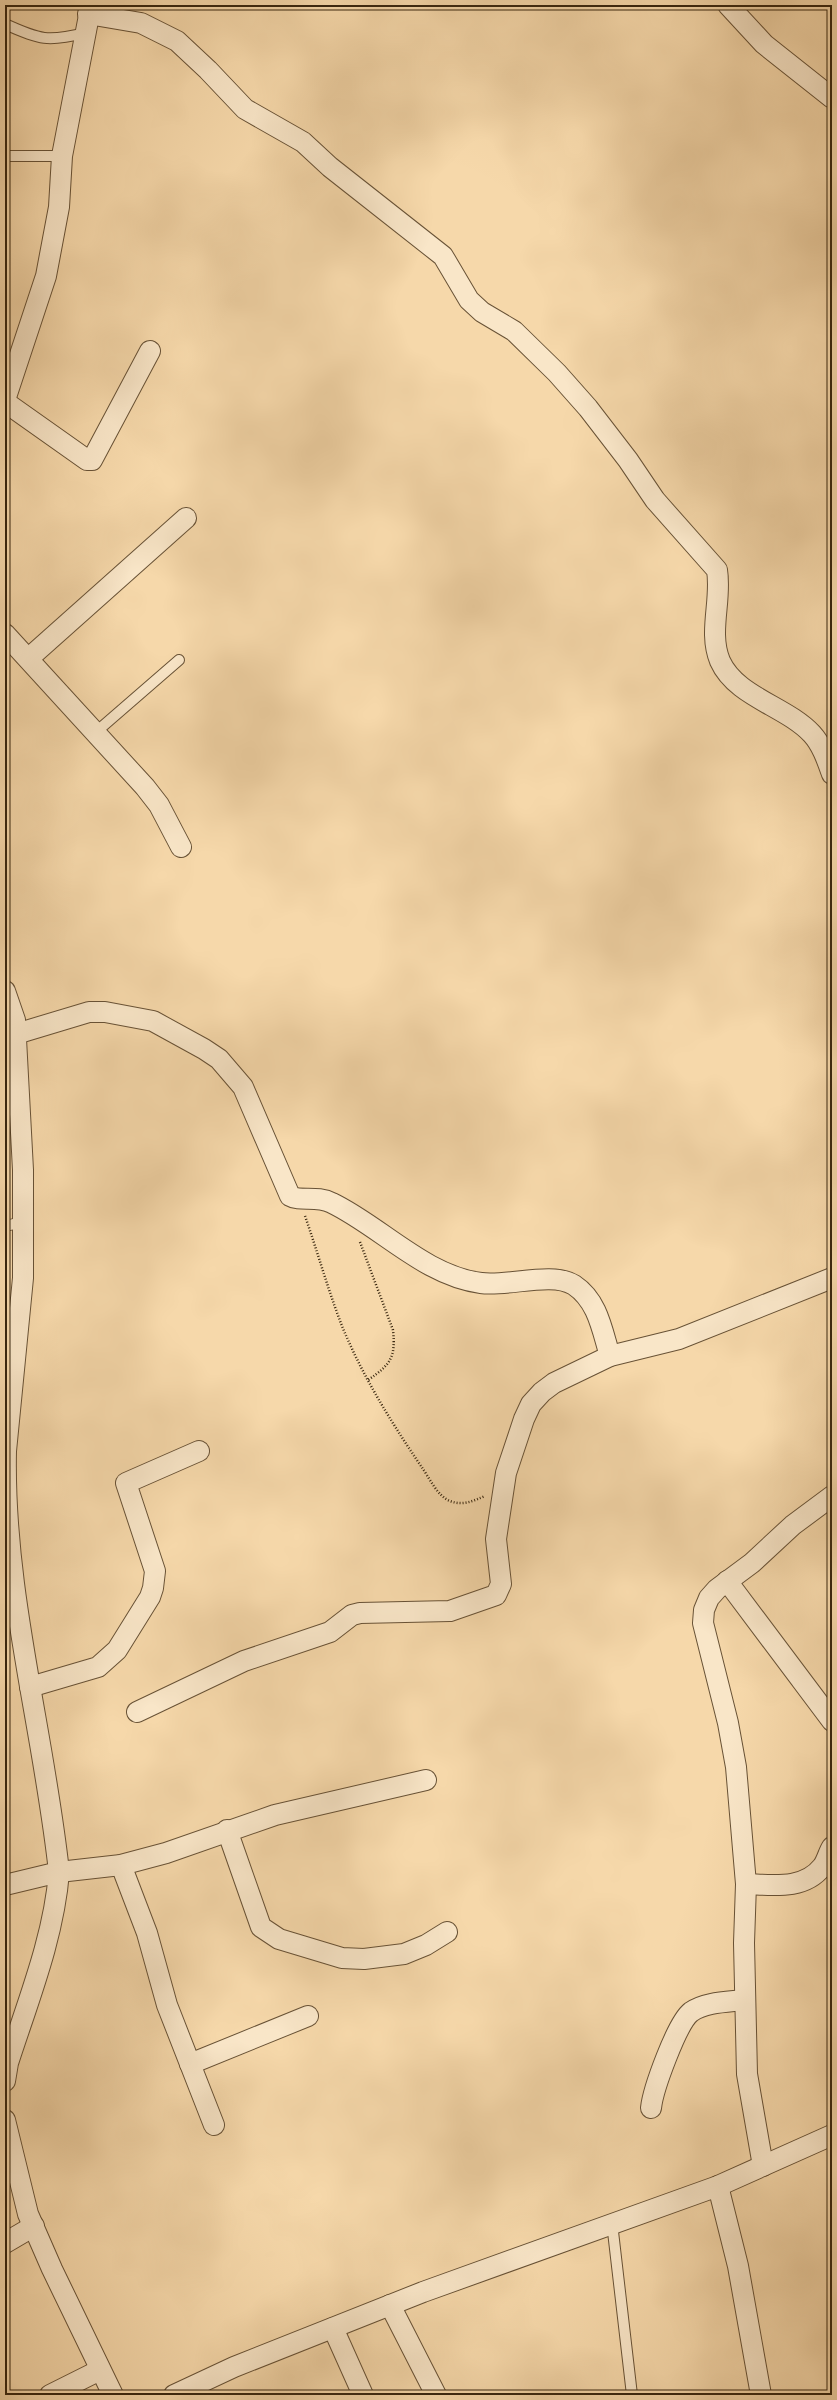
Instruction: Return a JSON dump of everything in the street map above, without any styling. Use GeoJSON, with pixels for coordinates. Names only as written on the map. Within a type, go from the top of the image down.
{"type":"FeatureCollection","features":[{"type":"Feature","properties":{"kind":"street"},"geometry":{"type":"LineString","coordinates":[[728,5],[764,44],[832,98]]}},
{"type":"Feature","properties":{"kind":"street"},"geometry":{"type":"LineString","coordinates":[[150,351],[92,460],[87,460],[5,401],[46,276],[59,207],[62,156],[88,18],[141,23],[176,41],[203,65],[245,109],[303,142],[336,172],[442,256],[469,300],[482,312],[514,331],[557,373],[588,408],[628,460],[655,500],[713,563],[717,570],[719,585],[715,635],[716,647],[720,661],[728,674],[739,684],[798,722],[812,734],[821,746],[832,774]]}},
{"type":"Feature","properties":{"kind":"street"},"geometry":{"type":"LineString","coordinates":[[29,658],[186,518]]}},
{"type":"Feature","properties":{"kind":"street"},"geometry":{"type":"LineString","coordinates":[[5,634],[29,658],[96,732],[159,805],[181,847]]}},
{"type":"Feature","properties":{"kind":"street"},"geometry":{"type":"LineString","coordinates":[[5,991],[14,1020],[16,1034],[23,1170],[14,1224],[23,1278],[6,1451],[5,1476],[14,1582],[58,1872],[57,1900],[51,1928],[8,2063],[5,2081]]}},
{"type":"Feature","properties":{"kind":"street"},"geometry":{"type":"LineString","coordinates":[[16,1034],[89,1012],[105,1012],[153,1021],[219,1059],[243,1087],[290,1196],[299,1199],[321,1199],[350,1214],[411,1254],[463,1278],[480,1283],[497,1284],[538,1280],[558,1280],[572,1284],[585,1293],[594,1304],[610,1356]]}},
{"type":"Feature","properties":{"kind":"street"},"geometry":{"type":"LineString","coordinates":[[137,1712],[244,1661],[330,1632],[352,1615],[360,1613],[450,1610],[496,1595],[501,1584],[496,1539],[506,1473],[517,1435],[531,1404],[554,1383],[610,1356],[679,1339],[832,1278]]}},
{"type":"Feature","properties":{"kind":"street"},"geometry":{"type":"LineString","coordinates":[[30,1687],[98,1667],[117,1650],[150,1597],[155,1580],[150,1552],[126,1483],[199,1451]]}},
{"type":"Feature","properties":{"kind":"street"},"geometry":{"type":"LineString","coordinates":[[763,2166],[747,2074],[744,2000],[746,1884],[736,1767],[728,1723],[703,1623],[704,1610],[709,1598],[727,1581],[752,1563],[788,1530],[832,1496]]}},
{"type":"Feature","properties":{"kind":"street"},"geometry":{"type":"LineString","coordinates":[[727,1581],[829,1712]]}},
{"type":"Feature","properties":{"kind":"street"},"geometry":{"type":"LineString","coordinates":[[5,1884],[58,1872],[121,1865],[166,1853],[227,1830],[302,1808],[426,1780]]}},
{"type":"Feature","properties":{"kind":"street"},"geometry":{"type":"LineString","coordinates":[[227,1830],[261,1926],[279,1939],[342,1958],[364,1959],[404,1954],[426,1945],[447,1932]]}},
{"type":"Feature","properties":{"kind":"street"},"geometry":{"type":"LineString","coordinates":[[746,1884],[786,1885],[809,1880],[823,1866],[832,1847]]}},
{"type":"Feature","properties":{"kind":"street"},"geometry":{"type":"LineString","coordinates":[[121,1865],[142,1916],[167,2005],[214,2125]]}},
{"type":"Feature","properties":{"kind":"street"},"geometry":{"type":"LineString","coordinates":[[651,2108],[655,2088],[685,2018],[702,2006],[744,2000]]}},
{"type":"Feature","properties":{"kind":"street"},"geometry":{"type":"LineString","coordinates":[[190,2064],[308,2016]]}},
{"type":"Feature","properties":{"kind":"street"},"geometry":{"type":"LineString","coordinates":[[5,2120],[11,2149],[34,2226],[112,2395]]}},
{"type":"Feature","properties":{"kind":"street"},"geometry":{"type":"LineString","coordinates":[[174,2395],[234,2367],[390,2305],[612,2223],[718,2186],[832,2135]]}},
{"type":"Feature","properties":{"kind":"street"},"geometry":{"type":"LineString","coordinates":[[718,2186],[738,2266],[760,2395]]}},
{"type":"Feature","properties":{"kind":"street"},"geometry":{"type":"LineString","coordinates":[[5,2243],[34,2226]]}},
{"type":"Feature","properties":{"kind":"street"},"geometry":{"type":"LineString","coordinates":[[390,2305],[436,2395]]}},
{"type":"Feature","properties":{"kind":"street"},"geometry":{"type":"LineString","coordinates":[[333,2328],[363,2395]]}},
{"type":"Feature","properties":{"kind":"street"},"geometry":{"type":"LineString","coordinates":[[50,2395],[100,2370]]}},
{"type":"Feature","properties":{"kind":"lane"},"geometry":{"type":"LineString","coordinates":[[5,24],[33,37],[46,40],[60,39],[88,18]]}},
{"type":"Feature","properties":{"kind":"lane"},"geometry":{"type":"LineString","coordinates":[[5,156],[62,156]]}},
{"type":"Feature","properties":{"kind":"lane"},"geometry":{"type":"LineString","coordinates":[[96,732],[180,660]]}},
{"type":"Feature","properties":{"kind":"lane"},"geometry":{"type":"LineString","coordinates":[[612,2223],[632,2395]]}},
{"type":"Feature","properties":{"kind":"path"},"geometry":{"type":"LineString","coordinates":[[299,1199],[342,1326],[368,1380],[410,1450],[439,1492],[449,1500],[467,1503],[504,1488]]}},
{"type":"Feature","properties":{"kind":"path"},"geometry":{"type":"LineString","coordinates":[[350,1214],[393,1330],[395,1344],[393,1354],[387,1366],[368,1380]]}}]}
